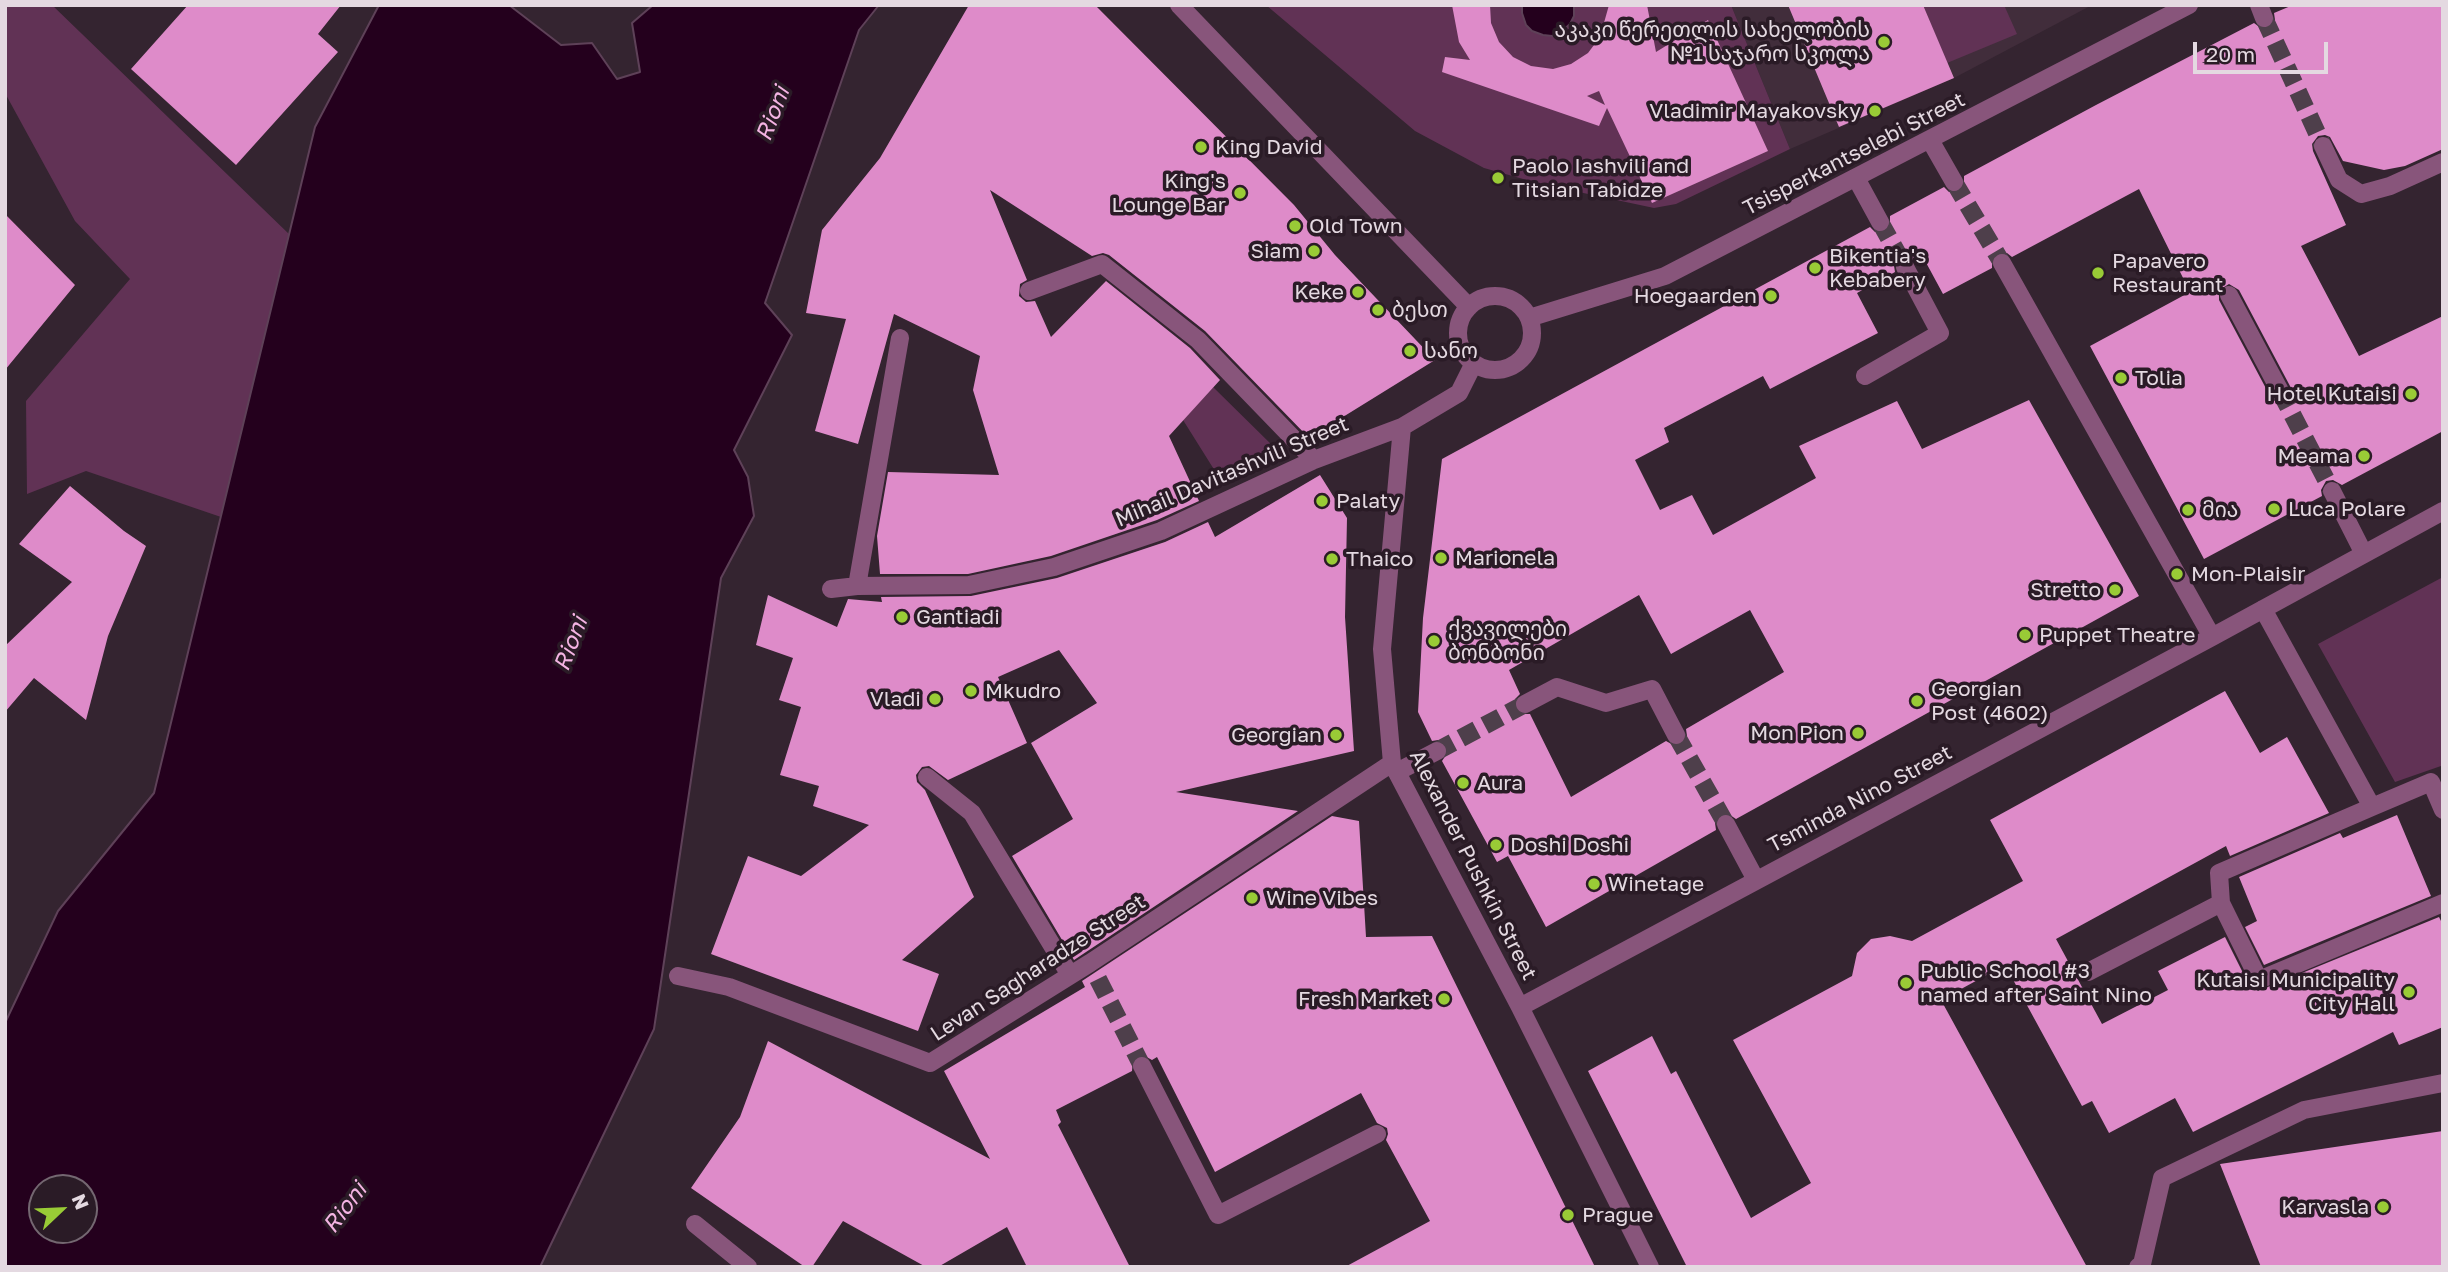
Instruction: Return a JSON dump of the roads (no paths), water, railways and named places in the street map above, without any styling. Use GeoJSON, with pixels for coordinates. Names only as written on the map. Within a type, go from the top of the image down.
{"type":"FeatureCollection","features":[{"type":"Feature","properties":{"kind":"street"},"geometry":{"type":"LineString","coordinates":[[1179,5],[1469,307]]}},
{"type":"Feature","properties":{"kind":"street","name":"Tsisperkantselebi Street"},"geometry":{"type":"LineString","coordinates":[[1529,318],[1665,276],[2189,5]]}},
{"type":"Feature","properties":{"kind":"street"},"geometry":{"type":"LineString","coordinates":[[1930,140],[1954,182]]}},
{"type":"Feature","properties":{"kind":"street"},"geometry":{"type":"LineString","coordinates":[[2323,146],[2339,180],[2361,194],[2390,187],[2443,162]]}},
{"type":"Feature","properties":{"kind":"street"},"geometry":{"type":"LineString","coordinates":[[1856,178],[1880,222]]}},
{"type":"Feature","properties":{"kind":"street"},"geometry":{"type":"LineString","coordinates":[[2002,263],[2212,637]]}},
{"type":"Feature","properties":{"kind":"street"},"geometry":{"type":"LineString","coordinates":[[1029,291],[1102,264],[1198,340],[1314,460]]}},
{"type":"Feature","properties":{"kind":"street"},"geometry":{"type":"LineString","coordinates":[[1865,376],[1940,333],[1905,267]]}},
{"type":"Feature","properties":{"kind":"street"},"geometry":{"type":"LineString","coordinates":[[2229,295],[2280,391]]}},
{"type":"Feature","properties":{"kind":"street"},"geometry":{"type":"LineString","coordinates":[[1492,296],[1507,298],[1520,306],[1529,318],[1532,327],[1530,346],[1519,362],[1501,370],[1482,368],[1474,363],[1461,346],[1458,333],[1461,321],[1469,307],[1478,300],[1492,296]]}},
{"type":"Feature","properties":{"kind":"street"},"geometry":{"type":"LineString","coordinates":[[857,586],[900,338]]}},
{"type":"Feature","properties":{"kind":"street"},"geometry":{"type":"LineString","coordinates":[[1402,427],[1459,393],[1474,363]]}},
{"type":"Feature","properties":{"kind":"street","name":"Mihail Davitashvili Street"},"geometry":{"type":"LineString","coordinates":[[831,589],[857,586],[969,585],[1054,567],[1161,531],[1314,460],[1402,427]]}},
{"type":"Feature","properties":{"kind":"street","name":"Alexander Pushkin Street"},"geometry":{"type":"LineString","coordinates":[[1402,427],[1381,649],[1395,767],[1520,1007],[1650,1267]]}},
{"type":"Feature","properties":{"kind":"street"},"geometry":{"type":"LineString","coordinates":[[2332,491],[2364,554]]}},
{"type":"Feature","properties":{"kind":"street","name":"Tsminda Nino Street"},"geometry":{"type":"LineString","coordinates":[[1520,1007],[2443,511]]}},
{"type":"Feature","properties":{"kind":"street"},"geometry":{"type":"LineString","coordinates":[[2263,609],[2372,807]]}},
{"type":"Feature","properties":{"kind":"street"},"geometry":{"type":"LineString","coordinates":[[1525,704],[1557,687],[1606,703],[1652,689],[1676,735]]}},
{"type":"Feature","properties":{"kind":"street","name":"Levan Sagharadze Street"},"geometry":{"type":"LineString","coordinates":[[678,976],[729,987],[930,1063],[1070,975],[1094,971],[1395,767],[1437,751]]}},
{"type":"Feature","properties":{"kind":"street"},"geometry":{"type":"LineString","coordinates":[[927,777],[972,813],[1070,975]]}},
{"type":"Feature","properties":{"kind":"street"},"geometry":{"type":"LineString","coordinates":[[2443,810],[2431,782],[2219,873],[2221,904],[2259,980],[2443,903]]}},
{"type":"Feature","properties":{"kind":"street"},"geometry":{"type":"LineString","coordinates":[[1726,824],[1756,880]]}},
{"type":"Feature","properties":{"kind":"street"},"geometry":{"type":"LineString","coordinates":[[2088,972],[2221,904]]}},
{"type":"Feature","properties":{"kind":"street"},"geometry":{"type":"LineString","coordinates":[[1142,1066],[1218,1215],[1377,1134]]}},
{"type":"Feature","properties":{"kind":"street"},"geometry":{"type":"LineString","coordinates":[[2138,1267],[2142,1264],[2162,1178],[2304,1110],[2443,1083]]}},
{"type":"Feature","properties":{"kind":"street"},"geometry":{"type":"LineString","coordinates":[[695,1224],[748,1267]]}},
{"type":"Feature","properties":{"kind":"water","name":"Rioni"},"geometry":{"type":"Polygon","coordinates":[[[379,5],[509,5],[561,45],[592,43],[617,79],[640,72],[632,23],[653,5],[879,5],[859,30],[765,303],[792,335],[734,450],[748,477],[754,516],[721,578],[654,1029],[540,1267],[5,1267],[5,1023],[58,911],[154,793],[315,127],[379,5]]]}},
{"type":"Feature","properties":{"kind":"water"},"geometry":{"type":"Polygon","coordinates":[[[1522,5],[1574,5],[1574,16],[1560,33],[1543,35],[1532,31],[1526,25],[1522,5]]]}},
{"type":"Feature","properties":{"kind":"tunnel"},"geometry":{"type":"LineString","coordinates":[[2264,18],[2323,146]]}},
{"type":"Feature","properties":{"kind":"tunnel"},"geometry":{"type":"LineString","coordinates":[[1954,182],[2002,263]]}},
{"type":"Feature","properties":{"kind":"tunnel"},"geometry":{"type":"LineString","coordinates":[[1880,222],[1905,267]]}},
{"type":"Feature","properties":{"kind":"tunnel"},"geometry":{"type":"LineString","coordinates":[[2280,391],[2332,491]]}},
{"type":"Feature","properties":{"kind":"tunnel"},"geometry":{"type":"LineString","coordinates":[[1437,751],[1525,704]]}},
{"type":"Feature","properties":{"kind":"tunnel"},"geometry":{"type":"LineString","coordinates":[[1676,735],[1726,824]]}},
{"type":"Feature","properties":{"kind":"tunnel"},"geometry":{"type":"LineString","coordinates":[[1098,979],[1142,1066]]}},
{"type":"Feature","properties":{"kind":"place","name":"აკაკი წერეთლის სახელობის №1 საჯარო სკოლა"},"geometry":{"type":"Point","coordinates":[1884,42]}},
{"type":"Feature","properties":{"kind":"place","name":"Vladimir Mayakovsky"},"geometry":{"type":"Point","coordinates":[1875,111]}},
{"type":"Feature","properties":{"kind":"place","name":"King David"},"geometry":{"type":"Point","coordinates":[1201,147]}},
{"type":"Feature","properties":{"kind":"place","name":"Paolo Iashvili and Titsian Tabidze"},"geometry":{"type":"Point","coordinates":[1498,178]}},
{"type":"Feature","properties":{"kind":"place","name":"King's Lounge Bar"},"geometry":{"type":"Point","coordinates":[1240,193]}},
{"type":"Feature","properties":{"kind":"place","name":"Old Town"},"geometry":{"type":"Point","coordinates":[1295,226]}},
{"type":"Feature","properties":{"kind":"place","name":"Siam"},"geometry":{"type":"Point","coordinates":[1314,251]}},
{"type":"Feature","properties":{"kind":"place","name":"Bikentia's Kebabery"},"geometry":{"type":"Point","coordinates":[1815,268]}},
{"type":"Feature","properties":{"kind":"place","name":"Papavero Restaurant"},"geometry":{"type":"Point","coordinates":[2098,273]}},
{"type":"Feature","properties":{"kind":"place","name":"Keke"},"geometry":{"type":"Point","coordinates":[1358,292]}},
{"type":"Feature","properties":{"kind":"place","name":"Hoegaarden"},"geometry":{"type":"Point","coordinates":[1771,296]}},
{"type":"Feature","properties":{"kind":"place","name":"ბესთ"},"geometry":{"type":"Point","coordinates":[1378,310]}},
{"type":"Feature","properties":{"kind":"place","name":"სანო"},"geometry":{"type":"Point","coordinates":[1410,351]}},
{"type":"Feature","properties":{"kind":"place","name":"Tolia"},"geometry":{"type":"Point","coordinates":[2121,378]}},
{"type":"Feature","properties":{"kind":"place","name":"Hotel Kutaisi"},"geometry":{"type":"Point","coordinates":[2411,394]}},
{"type":"Feature","properties":{"kind":"place","name":"Meama"},"geometry":{"type":"Point","coordinates":[2364,456]}},
{"type":"Feature","properties":{"kind":"place","name":"Palaty"},"geometry":{"type":"Point","coordinates":[1322,501]}},
{"type":"Feature","properties":{"kind":"place","name":"Luca Polare"},"geometry":{"type":"Point","coordinates":[2274,509]}},
{"type":"Feature","properties":{"kind":"place","name":"მია"},"geometry":{"type":"Point","coordinates":[2188,510]}},
{"type":"Feature","properties":{"kind":"place","name":"Marionela"},"geometry":{"type":"Point","coordinates":[1441,558]}},
{"type":"Feature","properties":{"kind":"place","name":"Thaico"},"geometry":{"type":"Point","coordinates":[1332,559]}},
{"type":"Feature","properties":{"kind":"place","name":"Mon-Plaisir"},"geometry":{"type":"Point","coordinates":[2177,574]}},
{"type":"Feature","properties":{"kind":"place","name":"Stretto"},"geometry":{"type":"Point","coordinates":[2115,590]}},
{"type":"Feature","properties":{"kind":"place","name":"Gantiadi"},"geometry":{"type":"Point","coordinates":[902,617]}},
{"type":"Feature","properties":{"kind":"place","name":"Puppet Theatre"},"geometry":{"type":"Point","coordinates":[2025,635]}},
{"type":"Feature","properties":{"kind":"place","name":"ქვავილები ბონბონი"},"geometry":{"type":"Point","coordinates":[1434,641]}},
{"type":"Feature","properties":{"kind":"place","name":"Mkudro"},"geometry":{"type":"Point","coordinates":[971,691]}},
{"type":"Feature","properties":{"kind":"place","name":"Vladi"},"geometry":{"type":"Point","coordinates":[935,699]}},
{"type":"Feature","properties":{"kind":"place","name":"Georgian Post (4602)"},"geometry":{"type":"Point","coordinates":[1917,701]}},
{"type":"Feature","properties":{"kind":"place","name":"Mon Pion"},"geometry":{"type":"Point","coordinates":[1858,733]}},
{"type":"Feature","properties":{"kind":"place","name":"Georgian"},"geometry":{"type":"Point","coordinates":[1336,735]}},
{"type":"Feature","properties":{"kind":"place","name":"Aura"},"geometry":{"type":"Point","coordinates":[1463,783]}},
{"type":"Feature","properties":{"kind":"place","name":"Doshi Doshi"},"geometry":{"type":"Point","coordinates":[1496,845]}},
{"type":"Feature","properties":{"kind":"place","name":"Winetage"},"geometry":{"type":"Point","coordinates":[1594,884]}},
{"type":"Feature","properties":{"kind":"place","name":"Wine Vibes"},"geometry":{"type":"Point","coordinates":[1252,898]}},
{"type":"Feature","properties":{"kind":"place","name":"Public School #3 named after Saint Nino"},"geometry":{"type":"Point","coordinates":[1906,983]}},
{"type":"Feature","properties":{"kind":"place","name":"Kutaisi Municipality City Hall"},"geometry":{"type":"Point","coordinates":[2409,992]}},
{"type":"Feature","properties":{"kind":"place","name":"Fresh Market"},"geometry":{"type":"Point","coordinates":[1444,999]}},
{"type":"Feature","properties":{"kind":"place","name":"Karvasla"},"geometry":{"type":"Point","coordinates":[2383,1207]}},
{"type":"Feature","properties":{"kind":"place","name":"Prague"},"geometry":{"type":"Point","coordinates":[1568,1215]}}]}
